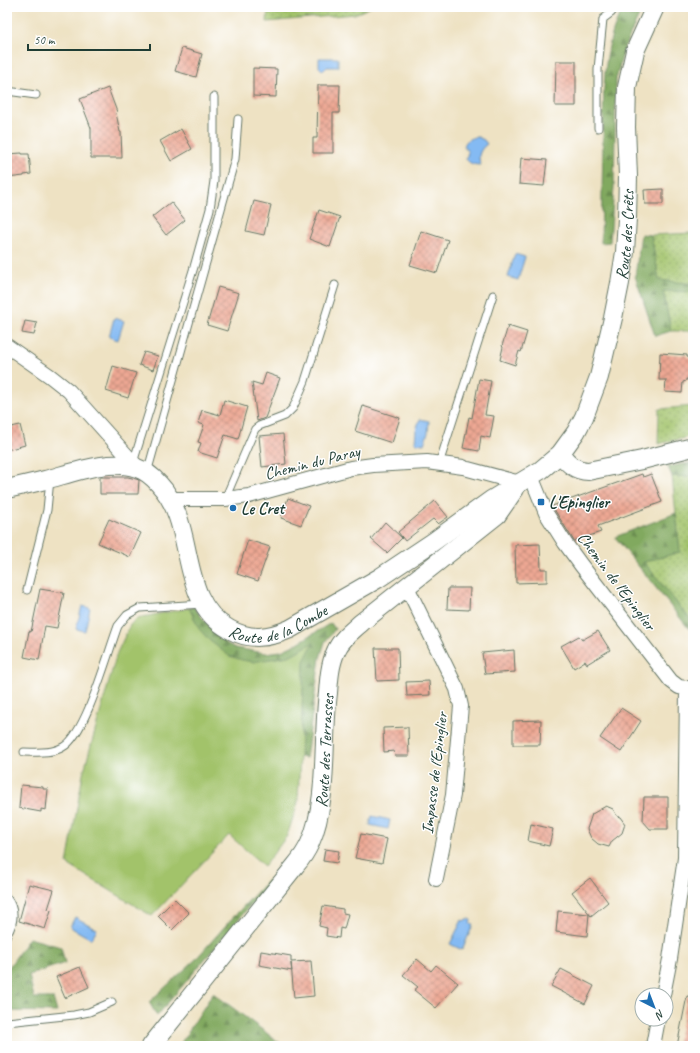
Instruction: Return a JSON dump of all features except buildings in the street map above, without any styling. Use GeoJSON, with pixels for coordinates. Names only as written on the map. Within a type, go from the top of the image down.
{"type":"FeatureCollection","features":[{"type":"Feature","properties":{"kind":"street","name":"Route des Crêts"},"geometry":{"type":"LineString","coordinates":[[560,454],[576,432],[584,417],[598,378],[613,318],[625,252],[628,176],[626,127],[627,87],[635,51],[655,7]]}},
{"type":"Feature","properties":{"kind":"street"},"geometry":{"type":"LineString","coordinates":[[7,346],[69,391],[139,468]]}},
{"type":"Feature","properties":{"kind":"street"},"geometry":{"type":"LineString","coordinates":[[560,454],[574,468],[580,471],[588,471],[605,469],[693,447]]}},
{"type":"Feature","properties":{"kind":"street","name":"Route de la Combe"},"geometry":{"type":"LineString","coordinates":[[139,468],[164,489],[170,499],[183,530],[194,583],[202,604],[223,626],[241,635],[260,637],[279,634],[303,622],[379,578],[433,542],[491,500],[541,470],[560,454]]}},
{"type":"Feature","properties":{"kind":"street","name":"Chemin du Paray"},"geometry":{"type":"LineString","coordinates":[[170,499],[225,499],[249,496],[351,468],[406,463],[438,464],[525,480]]}},
{"type":"Feature","properties":{"kind":"street"},"geometry":{"type":"LineString","coordinates":[[7,489],[88,469],[116,464],[139,468]]}},
{"type":"Feature","properties":{"kind":"street","name":"Route des Terrasses"},"geometry":{"type":"LineString","coordinates":[[151,1046],[296,866],[313,835],[320,806],[327,701],[333,660],[339,645],[349,633],[496,515],[525,480]]}},
{"type":"Feature","properties":{"kind":"street","name":"Chemin de l'Epinglier"},"geometry":{"type":"LineString","coordinates":[[525,480],[580,565],[662,669],[679,687],[690,689]]}},
{"type":"Feature","properties":{"kind":"street","name":"Impasse de l'Epinglier"},"geometry":{"type":"LineString","coordinates":[[407,587],[458,690],[461,706],[453,794],[436,879]]}},
{"type":"Feature","properties":{"kind":"street"},"geometry":{"type":"LineString","coordinates":[[665,987],[685,858],[690,689]]}},
{"type":"Feature","properties":{"kind":"street"},"geometry":{"type":"LineString","coordinates":[[652,1046],[656,1027]]}},
{"type":"Feature","properties":{"kind":"lane"},"geometry":{"type":"LineString","coordinates":[[598,128],[598,69],[603,19],[616,7]]}},
{"type":"Feature","properties":{"kind":"lane"},"geometry":{"type":"LineString","coordinates":[[7,91],[36,95]]}},
{"type":"Feature","properties":{"kind":"lane"},"geometry":{"type":"LineString","coordinates":[[139,468],[210,209],[214,181],[214,97]]}},
{"type":"Feature","properties":{"kind":"lane"},"geometry":{"type":"LineString","coordinates":[[139,468],[236,159],[238,119]]}},
{"type":"Feature","properties":{"kind":"lane"},"geometry":{"type":"LineString","coordinates":[[225,499],[255,429],[284,416],[293,408],[307,374],[335,285]]}},
{"type":"Feature","properties":{"kind":"lane"},"geometry":{"type":"LineString","coordinates":[[438,464],[493,295]]}},
{"type":"Feature","properties":{"kind":"lane"},"geometry":{"type":"LineString","coordinates":[[27,590],[47,510],[50,479]]}},
{"type":"Feature","properties":{"kind":"lane"},"geometry":{"type":"LineString","coordinates":[[24,752],[54,751],[64,747],[71,740],[90,706],[118,626],[127,615],[140,608],[202,604]]}},
{"type":"Feature","properties":{"kind":"lane"},"geometry":{"type":"LineString","coordinates":[[7,898],[10,901],[14,913],[7,935]]}},
{"type":"Feature","properties":{"kind":"lane"},"geometry":{"type":"LineString","coordinates":[[7,1022],[82,1014],[112,1002]]}},
{"type":"Feature","properties":{"kind":"green space"},"geometry":{"type":"Polygon","coordinates":[[[268,7],[371,7],[355,14],[267,22],[268,7]]]}},
{"type":"Feature","properties":{"kind":"green space"},"geometry":{"type":"Polygon","coordinates":[[[625,7],[643,7],[625,46],[616,79],[614,187],[610,242],[601,243],[605,73],[611,37],[617,21],[625,7]]]}},
{"type":"Feature","properties":{"kind":"green space"},"geometry":{"type":"Polygon","coordinates":[[[693,233],[693,284],[659,280],[651,235],[693,233]]]}},
{"type":"Feature","properties":{"kind":"green space"},"geometry":{"type":"Polygon","coordinates":[[[641,234],[651,235],[659,280],[693,284],[693,292],[663,291],[671,331],[655,336],[635,276],[641,234]]]}},
{"type":"Feature","properties":{"kind":"green space"},"geometry":{"type":"Polygon","coordinates":[[[663,290],[693,292],[693,331],[671,331],[663,290]]]}},
{"type":"Feature","properties":{"kind":"green space"},"geometry":{"type":"Polygon","coordinates":[[[693,406],[693,436],[658,444],[659,409],[693,406]]]}},
{"type":"Feature","properties":{"kind":"green space"},"geometry":{"type":"Polygon","coordinates":[[[693,462],[693,477],[672,476],[668,467],[693,462]]]}},
{"type":"Feature","properties":{"kind":"green space"},"geometry":{"type":"Polygon","coordinates":[[[672,476],[693,477],[693,623],[643,562],[680,552],[672,476]]]}},
{"type":"Feature","properties":{"kind":"green space"},"geometry":{"type":"Polygon","coordinates":[[[676,513],[680,552],[644,562],[693,623],[693,628],[689,629],[615,537],[676,513]]]}},
{"type":"Feature","properties":{"kind":"green space"},"geometry":{"type":"Polygon","coordinates":[[[194,607],[209,626],[226,643],[235,648],[265,653],[281,651],[296,644],[331,623],[335,629],[325,642],[320,658],[306,758],[300,757],[304,661],[312,644],[289,656],[253,662],[229,656],[210,641],[199,629],[189,608],[194,607]]]}},
{"type":"Feature","properties":{"kind":"green space"},"geometry":{"type":"Polygon","coordinates":[[[189,608],[199,629],[210,641],[229,656],[242,660],[253,662],[289,656],[313,643],[304,661],[298,802],[287,836],[264,866],[229,835],[152,916],[67,864],[83,774],[117,653],[130,625],[137,618],[189,608]]]}},
{"type":"Feature","properties":{"kind":"green space"},"geometry":{"type":"Polygon","coordinates":[[[269,879],[271,881],[157,1016],[149,1002],[195,960],[269,879]]]}},
{"type":"Feature","properties":{"kind":"green space"},"geometry":{"type":"Polygon","coordinates":[[[29,938],[61,947],[65,963],[29,975],[34,998],[53,998],[57,1012],[7,1011],[7,970],[29,938]]]}},
{"type":"Feature","properties":{"kind":"green space"},"geometry":{"type":"Polygon","coordinates":[[[213,993],[284,1046],[179,1046],[213,993]]]}},
{"type":"Feature","properties":{"kind":"water"},"geometry":{"type":"Polygon","coordinates":[[[319,58],[338,58],[338,67],[327,67],[322,70],[319,67],[319,58]]]}},
{"type":"Feature","properties":{"kind":"water"},"geometry":{"type":"Polygon","coordinates":[[[478,137],[484,140],[487,144],[482,149],[480,154],[479,159],[481,165],[472,164],[466,159],[468,152],[464,147],[469,139],[478,137]]]}},
{"type":"Feature","properties":{"kind":"water"},"geometry":{"type":"Polygon","coordinates":[[[515,254],[525,257],[518,280],[508,277],[515,254]]]}},
{"type":"Feature","properties":{"kind":"water"},"geometry":{"type":"Polygon","coordinates":[[[114,318],[124,321],[118,340],[109,337],[114,318]]]}},
{"type":"Feature","properties":{"kind":"water"},"geometry":{"type":"Polygon","coordinates":[[[420,419],[429,421],[428,433],[424,444],[415,443],[416,430],[420,419]]]}},
{"type":"Feature","properties":{"kind":"water"},"geometry":{"type":"Polygon","coordinates":[[[82,606],[90,608],[85,631],[76,629],[82,606]]]}},
{"type":"Feature","properties":{"kind":"water"},"geometry":{"type":"Polygon","coordinates":[[[372,816],[390,820],[388,829],[370,825],[372,816]]]}},
{"type":"Feature","properties":{"kind":"water"},"geometry":{"type":"Polygon","coordinates":[[[75,917],[97,929],[91,939],[70,927],[75,917]]]}},
{"type":"Feature","properties":{"kind":"water"},"geometry":{"type":"Polygon","coordinates":[[[466,919],[470,919],[470,924],[473,925],[462,950],[450,944],[462,920],[464,921],[466,919]]]}},
{"type":"Feature","properties":{"kind":"place","name":"L'Epinglier"},"geometry":{"type":"Point","coordinates":[541,502]}},
{"type":"Feature","properties":{"kind":"place","name":"Le Cret"},"geometry":{"type":"Point","coordinates":[233,508]}}]}
